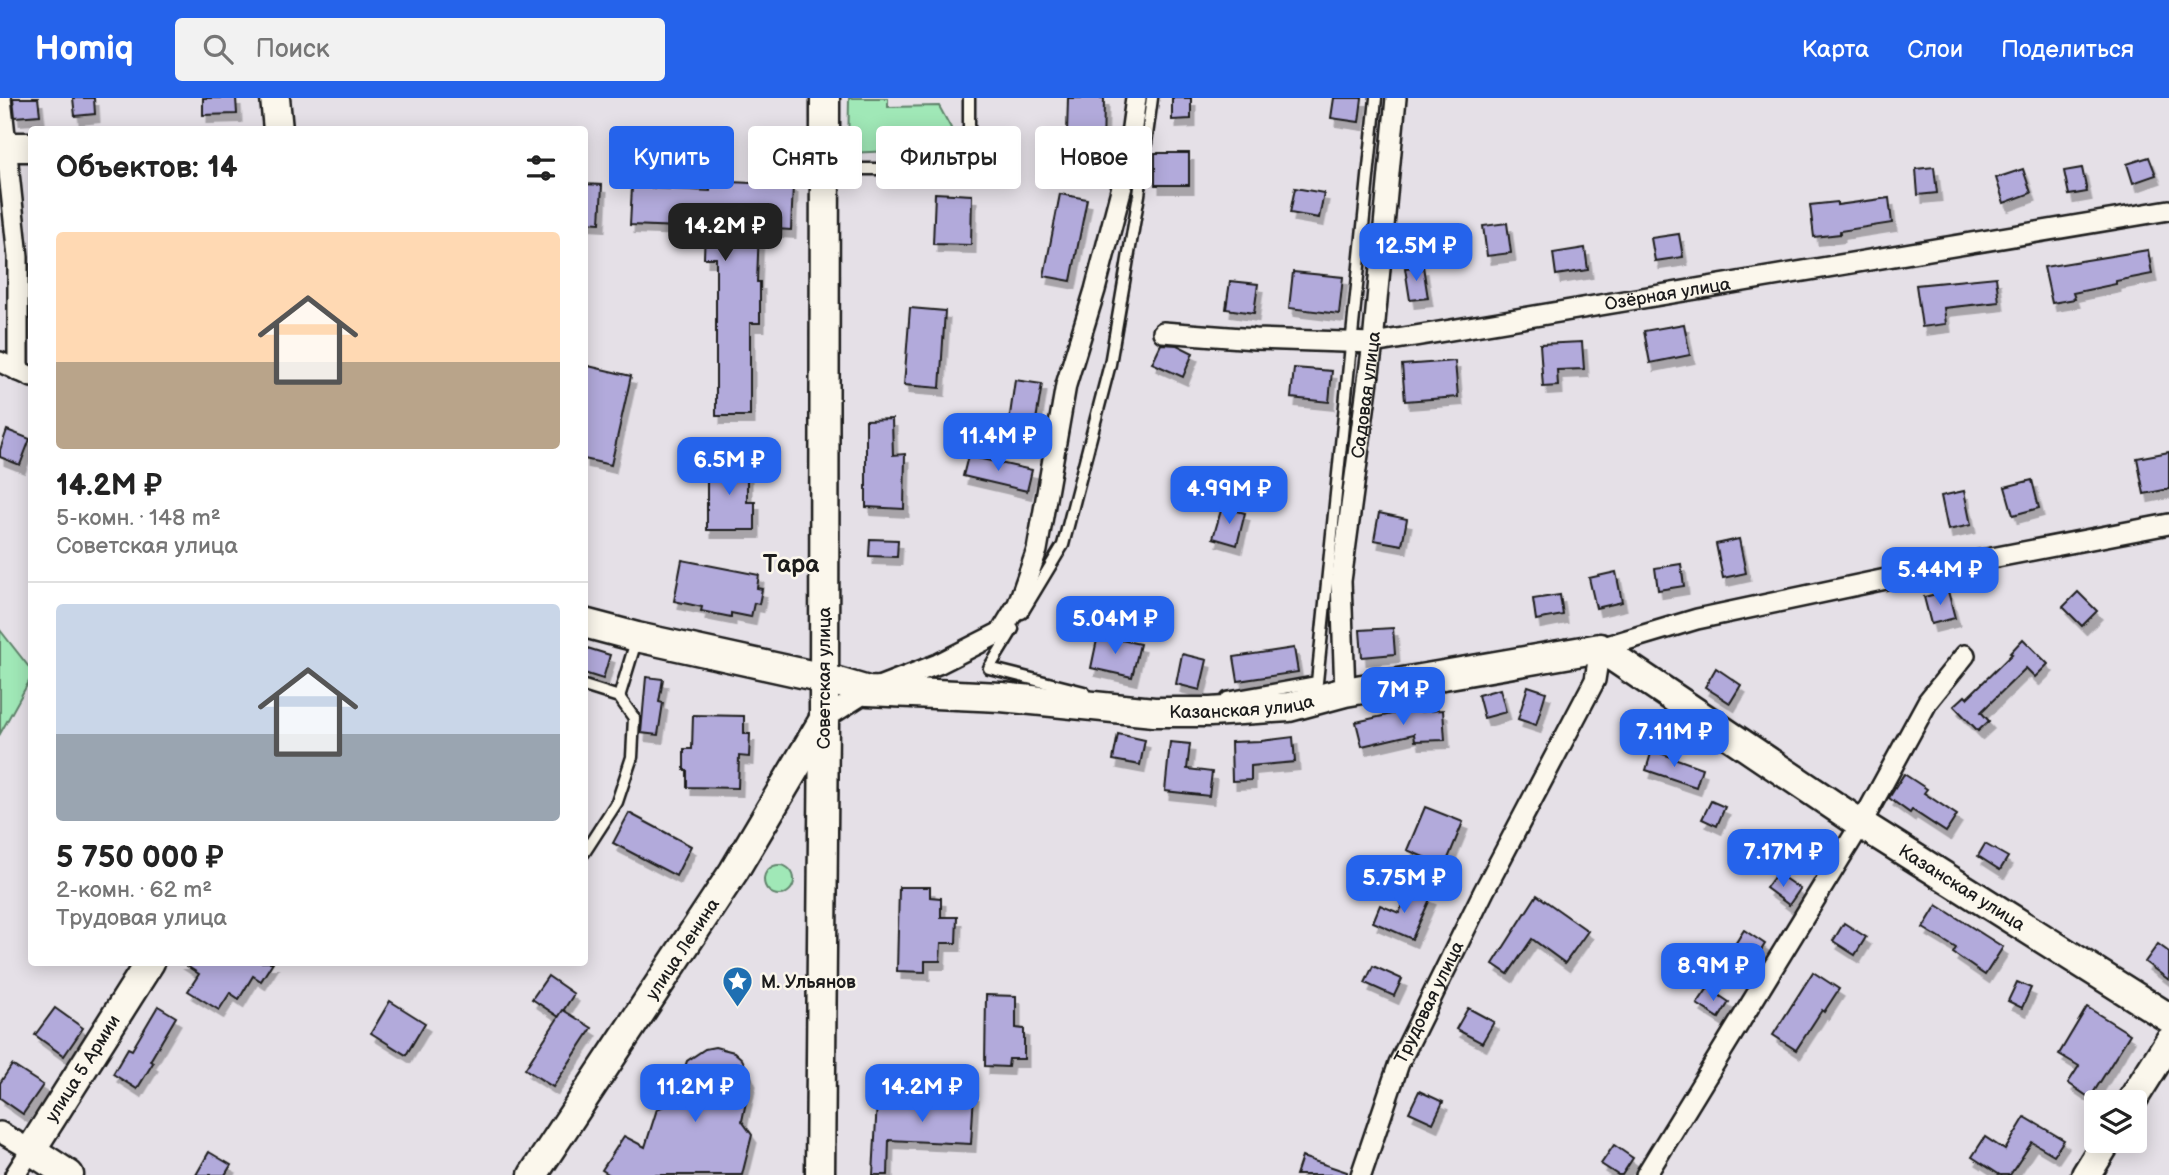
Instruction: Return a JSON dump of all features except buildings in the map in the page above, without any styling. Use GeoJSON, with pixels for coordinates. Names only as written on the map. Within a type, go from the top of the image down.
{"type":"FeatureCollection","features":[{"type":"Feature","properties":{"kind":"main road"},"geometry":{"type":"LineString","coordinates":[[275,98],[278,126]]}},
{"type":"Feature","properties":{"kind":"main road","name":"Советская улица"},"geometry":{"type":"LineString","coordinates":[[825,98],[825,126]]}},
{"type":"Feature","properties":{"kind":"main road","name":"Советская улица"},"geometry":{"type":"LineString","coordinates":[[820,1175],[825,189]]}},
{"type":"Feature","properties":{"kind":"main road","name":"Казанская улица"},"geometry":{"type":"LineString","coordinates":[[588,624],[824,678],[868,691],[1001,697],[1154,712],[1289,707],[1345,692],[1600,648],[1861,824],[2169,1018]]}},
{"type":"Feature","properties":{"kind":"main road","name":"улица Ленина"},"geometry":{"type":"LineString","coordinates":[[533,1175],[734,871],[824,719]]}},
{"type":"Feature","properties":{"kind":"main road","name":"улица 5 Армии"},"geometry":{"type":"LineString","coordinates":[[31,1150],[147,966]]}},
{"type":"Feature","properties":{"kind":"main road"},"geometry":{"type":"LineString","coordinates":[[2139,1090],[2169,1042]]}},
{"type":"Feature","properties":{"kind":"main road"},"geometry":{"type":"LineString","coordinates":[[31,1150],[69,1175]]}},
{"type":"Feature","properties":{"kind":"main road"},"geometry":{"type":"LineString","coordinates":[[2086,1175],[2100,1153]]}},
{"type":"Feature","properties":{"kind":"street"},"geometry":{"type":"LineString","coordinates":[[0,362],[25,374],[13,147],[1,98]]}},
{"type":"Feature","properties":{"kind":"street"},"geometry":{"type":"LineString","coordinates":[[824,719],[868,691],[938,664],[1001,632],[1018,604],[1037,550],[1066,385],[1095,290],[1126,171],[1136,98]]}},
{"type":"Feature","properties":{"kind":"street","name":"Садовая улица"},"geometry":{"type":"LineString","coordinates":[[1345,692],[1341,581],[1373,343],[1396,98]]}},
{"type":"Feature","properties":{"kind":"street","name":"Озёрная улица"},"geometry":{"type":"LineString","coordinates":[[1163,332],[1373,343],[2169,210]]}},
{"type":"Feature","properties":{"kind":"street"},"geometry":{"type":"LineString","coordinates":[[1600,648],[1698,619],[1924,571],[2169,524]]}},
{"type":"Feature","properties":{"kind":"street","name":"Трудовая улица"},"geometry":{"type":"LineString","coordinates":[[1361,1175],[1399,1063],[1484,891],[1595,680],[1600,648]]}},
{"type":"Feature","properties":{"kind":"street"},"geometry":{"type":"LineString","coordinates":[[1646,1175],[1861,824],[1928,701],[1965,655]]}},
{"type":"Feature","properties":{"kind":"street"},"geometry":{"type":"LineString","coordinates":[[0,1132],[31,1150]]}},
{"type":"Feature","properties":{"kind":"street","name":"улица 5 Армии"},"geometry":{"type":"LineString","coordinates":[[15,1175],[31,1150]]}},
{"type":"Feature","properties":{"kind":"lane"},"geometry":{"type":"LineString","coordinates":[[862,169],[969,169],[969,98]]}},
{"type":"Feature","properties":{"kind":"lane"},"geometry":{"type":"LineString","coordinates":[[1090,692],[989,668],[1063,545],[1110,364],[1139,195],[1152,98]]}},
{"type":"Feature","properties":{"kind":"lane"},"geometry":{"type":"LineString","coordinates":[[1171,701],[1198,704],[1317,682],[1376,98]]}},
{"type":"Feature","properties":{"kind":"lane"},"geometry":{"type":"LineString","coordinates":[[620,697],[637,637]]}},
{"type":"Feature","properties":{"kind":"lane"},"geometry":{"type":"LineString","coordinates":[[588,687],[620,697],[634,718],[632,757],[617,802],[588,847]]}},
{"type":"Feature","properties":{"kind":"green space"},"geometry":{"type":"Polygon","coordinates":[[[849,98],[888,98],[888,107],[939,106],[950,126],[876,126],[876,152],[862,152],[862,126],[848,126],[849,98]]]}},
{"type":"Feature","properties":{"kind":"green space"},"geometry":{"type":"Polygon","coordinates":[[[0,630],[28,666],[28,683],[0,734],[0,630]]]}},
{"type":"Feature","properties":{"kind":"green space"},"geometry":{"type":"Polygon","coordinates":[[[779,865],[790,869],[794,880],[790,891],[779,895],[768,891],[764,880],[768,869],[779,865]]]}},
{"type":"Feature","properties":{"kind":"place","name":"М. Ульянов"},"geometry":{"type":"Point","coordinates":[738,1009]}},
{"type":"Feature","properties":{"kind":"district","name":"Тара"},"geometry":{"type":"Point","coordinates":[791,564]}}]}
